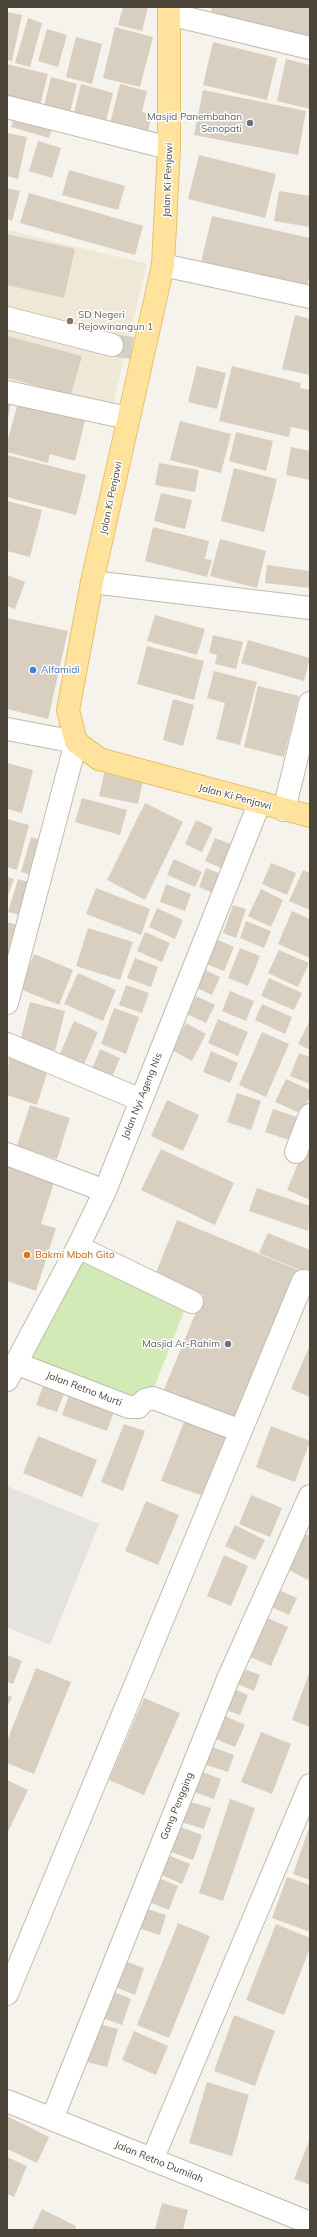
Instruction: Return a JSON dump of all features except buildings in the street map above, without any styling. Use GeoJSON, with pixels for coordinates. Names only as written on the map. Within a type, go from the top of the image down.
{"type":"FeatureCollection","features":[{"type":"Feature","properties":{"kind":"main road","name":"Jalan Ki Penjawi"},"geometry":{"type":"LineString","coordinates":[[169,11],[169,148],[163,265],[129,347],[128,418],[92,582],[68,710],[76,742],[99,759],[259,804],[310,816]]}},
{"type":"Feature","properties":{"kind":"street"},"geometry":{"type":"LineString","coordinates":[[169,11],[310,48]]}},
{"type":"Feature","properties":{"kind":"street"},"geometry":{"type":"LineString","coordinates":[[7,107],[169,148]]}},
{"type":"Feature","properties":{"kind":"street"},"geometry":{"type":"LineString","coordinates":[[163,265],[310,297]]}},
{"type":"Feature","properties":{"kind":"street"},"geometry":{"type":"LineString","coordinates":[[7,318],[129,347]]}},
{"type":"Feature","properties":{"kind":"street"},"geometry":{"type":"LineString","coordinates":[[7,392],[128,418]]}},
{"type":"Feature","properties":{"kind":"street"},"geometry":{"type":"LineString","coordinates":[[92,582],[310,608]]}},
{"type":"Feature","properties":{"kind":"street"},"geometry":{"type":"LineString","coordinates":[[284,810],[310,703]]}},
{"type":"Feature","properties":{"kind":"street"},"geometry":{"type":"LineString","coordinates":[[7,728],[76,742],[7,1003]]}},
{"type":"Feature","properties":{"kind":"street","name":"Jalan Nyi Ageng Nis"},"geometry":{"type":"LineString","coordinates":[[13,1359],[78,1247],[105,1191],[259,804]]}},
{"type":"Feature","properties":{"kind":"street"},"geometry":{"type":"LineString","coordinates":[[7,1044],[141,1100]]}},
{"type":"Feature","properties":{"kind":"street"},"geometry":{"type":"LineString","coordinates":[[296,1152],[310,1115]]}},
{"type":"Feature","properties":{"kind":"street"},"geometry":{"type":"LineString","coordinates":[[7,1154],[105,1191]]}},
{"type":"Feature","properties":{"kind":"street"},"geometry":{"type":"LineString","coordinates":[[78,1247],[192,1302]]}},
{"type":"Feature","properties":{"kind":"street"},"geometry":{"type":"LineString","coordinates":[[7,1994],[303,1281],[310,1282]]}},
{"type":"Feature","properties":{"kind":"street","name":"Jalan Retno Murti"},"geometry":{"type":"LineString","coordinates":[[13,1359],[129,1407],[138,1406],[144,1400],[153,1398],[241,1431]]}},
{"type":"Feature","properties":{"kind":"street","name":"Gang Pengging"},"geometry":{"type":"LineString","coordinates":[[52,2119],[228,1679],[310,1496]]}},
{"type":"Feature","properties":{"kind":"street"},"geometry":{"type":"LineString","coordinates":[[152,2160],[310,1785]]}},
{"type":"Feature","properties":{"kind":"street","name":"Jalan Retno Dumilah"},"geometry":{"type":"LineString","coordinates":[[7,2101],[310,2223]]}},
{"type":"Feature","properties":{"kind":"shaded area","name":"SD Negeri Rejowinangun 1"},"geometry":{"type":"Polygon","coordinates":[[[7,230],[147,264],[113,404],[7,378],[7,230]]]}},
{"type":"Feature","properties":{"kind":"shaded area"},"geometry":{"type":"Polygon","coordinates":[[[7,1486],[99,1524],[50,1645],[7,1627],[7,1486]]]}},
{"type":"Feature","properties":{"kind":"green space"},"geometry":{"type":"Polygon","coordinates":[[[81,1253],[187,1304],[151,1395],[136,1403],[23,1360],[81,1253]]]}},
{"type":"Feature","properties":{"kind":"tunnel"},"geometry":{"type":"LineString","coordinates":[[112,345],[132,348]]}},
{"type":"Feature","properties":{"kind":"place","name":"Masjid Panembahan Senopati"},"geometry":{"type":"Point","coordinates":[250,123]}},
{"type":"Feature","properties":{"kind":"place","name":"SD Negeri Rejowinangun 1"},"geometry":{"type":"Point","coordinates":[70,321]}},
{"type":"Feature","properties":{"kind":"place","name":"Alfamidi"},"geometry":{"type":"Point","coordinates":[33,670]}},
{"type":"Feature","properties":{"kind":"place","name":"Bakmi Mbah Gito"},"geometry":{"type":"Point","coordinates":[27,1255]}},
{"type":"Feature","properties":{"kind":"place","name":"Masjid Ar-Rahim"},"geometry":{"type":"Point","coordinates":[228,1344]}}]}
